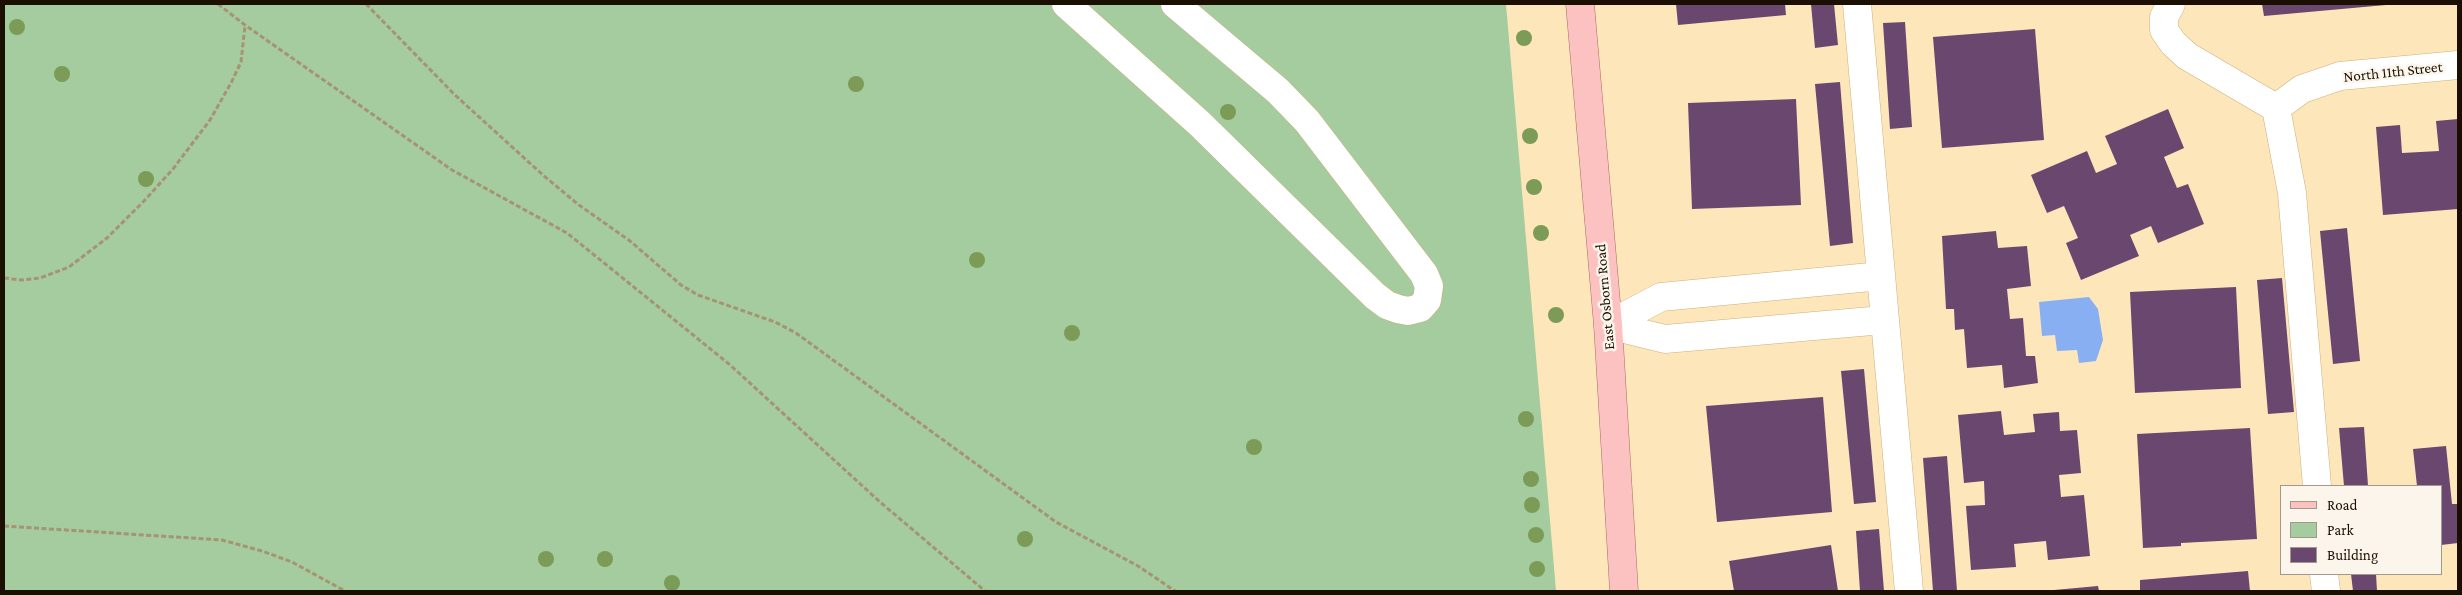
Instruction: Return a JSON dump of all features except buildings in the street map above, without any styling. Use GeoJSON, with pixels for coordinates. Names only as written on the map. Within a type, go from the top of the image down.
{"type":"FeatureCollection","features":[{"type":"Feature","properties":{"kind":"main road","name":"East Osborn Road"},"geometry":{"type":"LineString","coordinates":[[1580,4],[1608,325],[1624,591]]}},
{"type":"Feature","properties":{"kind":"street"},"geometry":{"type":"LineString","coordinates":[[1066,4],[1200,124],[1375,296],[1387,305],[1398,309],[1408,311],[1420,308],[1427,300],[1429,286],[1424,274],[1307,121],[1278,91],[1175,4]]}},
{"type":"Feature","properties":{"kind":"street"},"geometry":{"type":"LineString","coordinates":[[1857,4],[1881,276],[1883,320],[1909,591]]}},
{"type":"Feature","properties":{"kind":"street"},"geometry":{"type":"LineString","coordinates":[[2170,4],[2164,17],[2164,30],[2173,43],[2188,56],[2276,108],[2292,193],[2316,485]]}},
{"type":"Feature","properties":{"kind":"street","name":"North 11th Street"},"geometry":{"type":"LineString","coordinates":[[2276,108],[2302,90],[2340,76],[2458,65]]}},
{"type":"Feature","properties":{"kind":"street"},"geometry":{"type":"LineString","coordinates":[[1608,325],[1661,297],[1881,276]]}},
{"type":"Feature","properties":{"kind":"street"},"geometry":{"type":"LineString","coordinates":[[1766,287],[1770,329]]}},
{"type":"Feature","properties":{"kind":"street"},"geometry":{"type":"LineString","coordinates":[[1608,325],[1664,339],[1883,320]]}},
{"type":"Feature","properties":{"kind":"street"},"geometry":{"type":"LineString","coordinates":[[2324,575],[2326,591]]}},
{"type":"Feature","properties":{"kind":"path"},"geometry":{"type":"LineString","coordinates":[[218,4],[245,25],[452,170],[567,234],[729,364],[880,502],[985,591]]}},
{"type":"Feature","properties":{"kind":"path"},"geometry":{"type":"LineString","coordinates":[[366,4],[437,77],[544,176],[579,205],[630,241],[681,285],[698,295],[775,322],[802,337],[1056,522],[1138,566],[1175,591]]}},
{"type":"Feature","properties":{"kind":"path"},"geometry":{"type":"LineString","coordinates":[[4,278],[21,280],[40,278],[69,267],[107,238],[144,201],[173,169],[205,127],[231,83],[241,62],[245,25]]}},
{"type":"Feature","properties":{"kind":"path"},"geometry":{"type":"LineString","coordinates":[[4,526],[222,540],[292,562],[345,591]]}},
{"type":"Feature","properties":{"kind":"green space"},"geometry":{"type":"Polygon","coordinates":[[[4,4],[1506,4],[1556,591],[4,591],[4,4]]]}},
{"type":"Feature","properties":{"kind":"water"},"geometry":{"type":"Polygon","coordinates":[[[2089,297],[2098,309],[2103,340],[2096,361],[2079,363],[2077,350],[2057,351],[2055,335],[2042,336],[2039,302],[2089,297]]]}}]}
